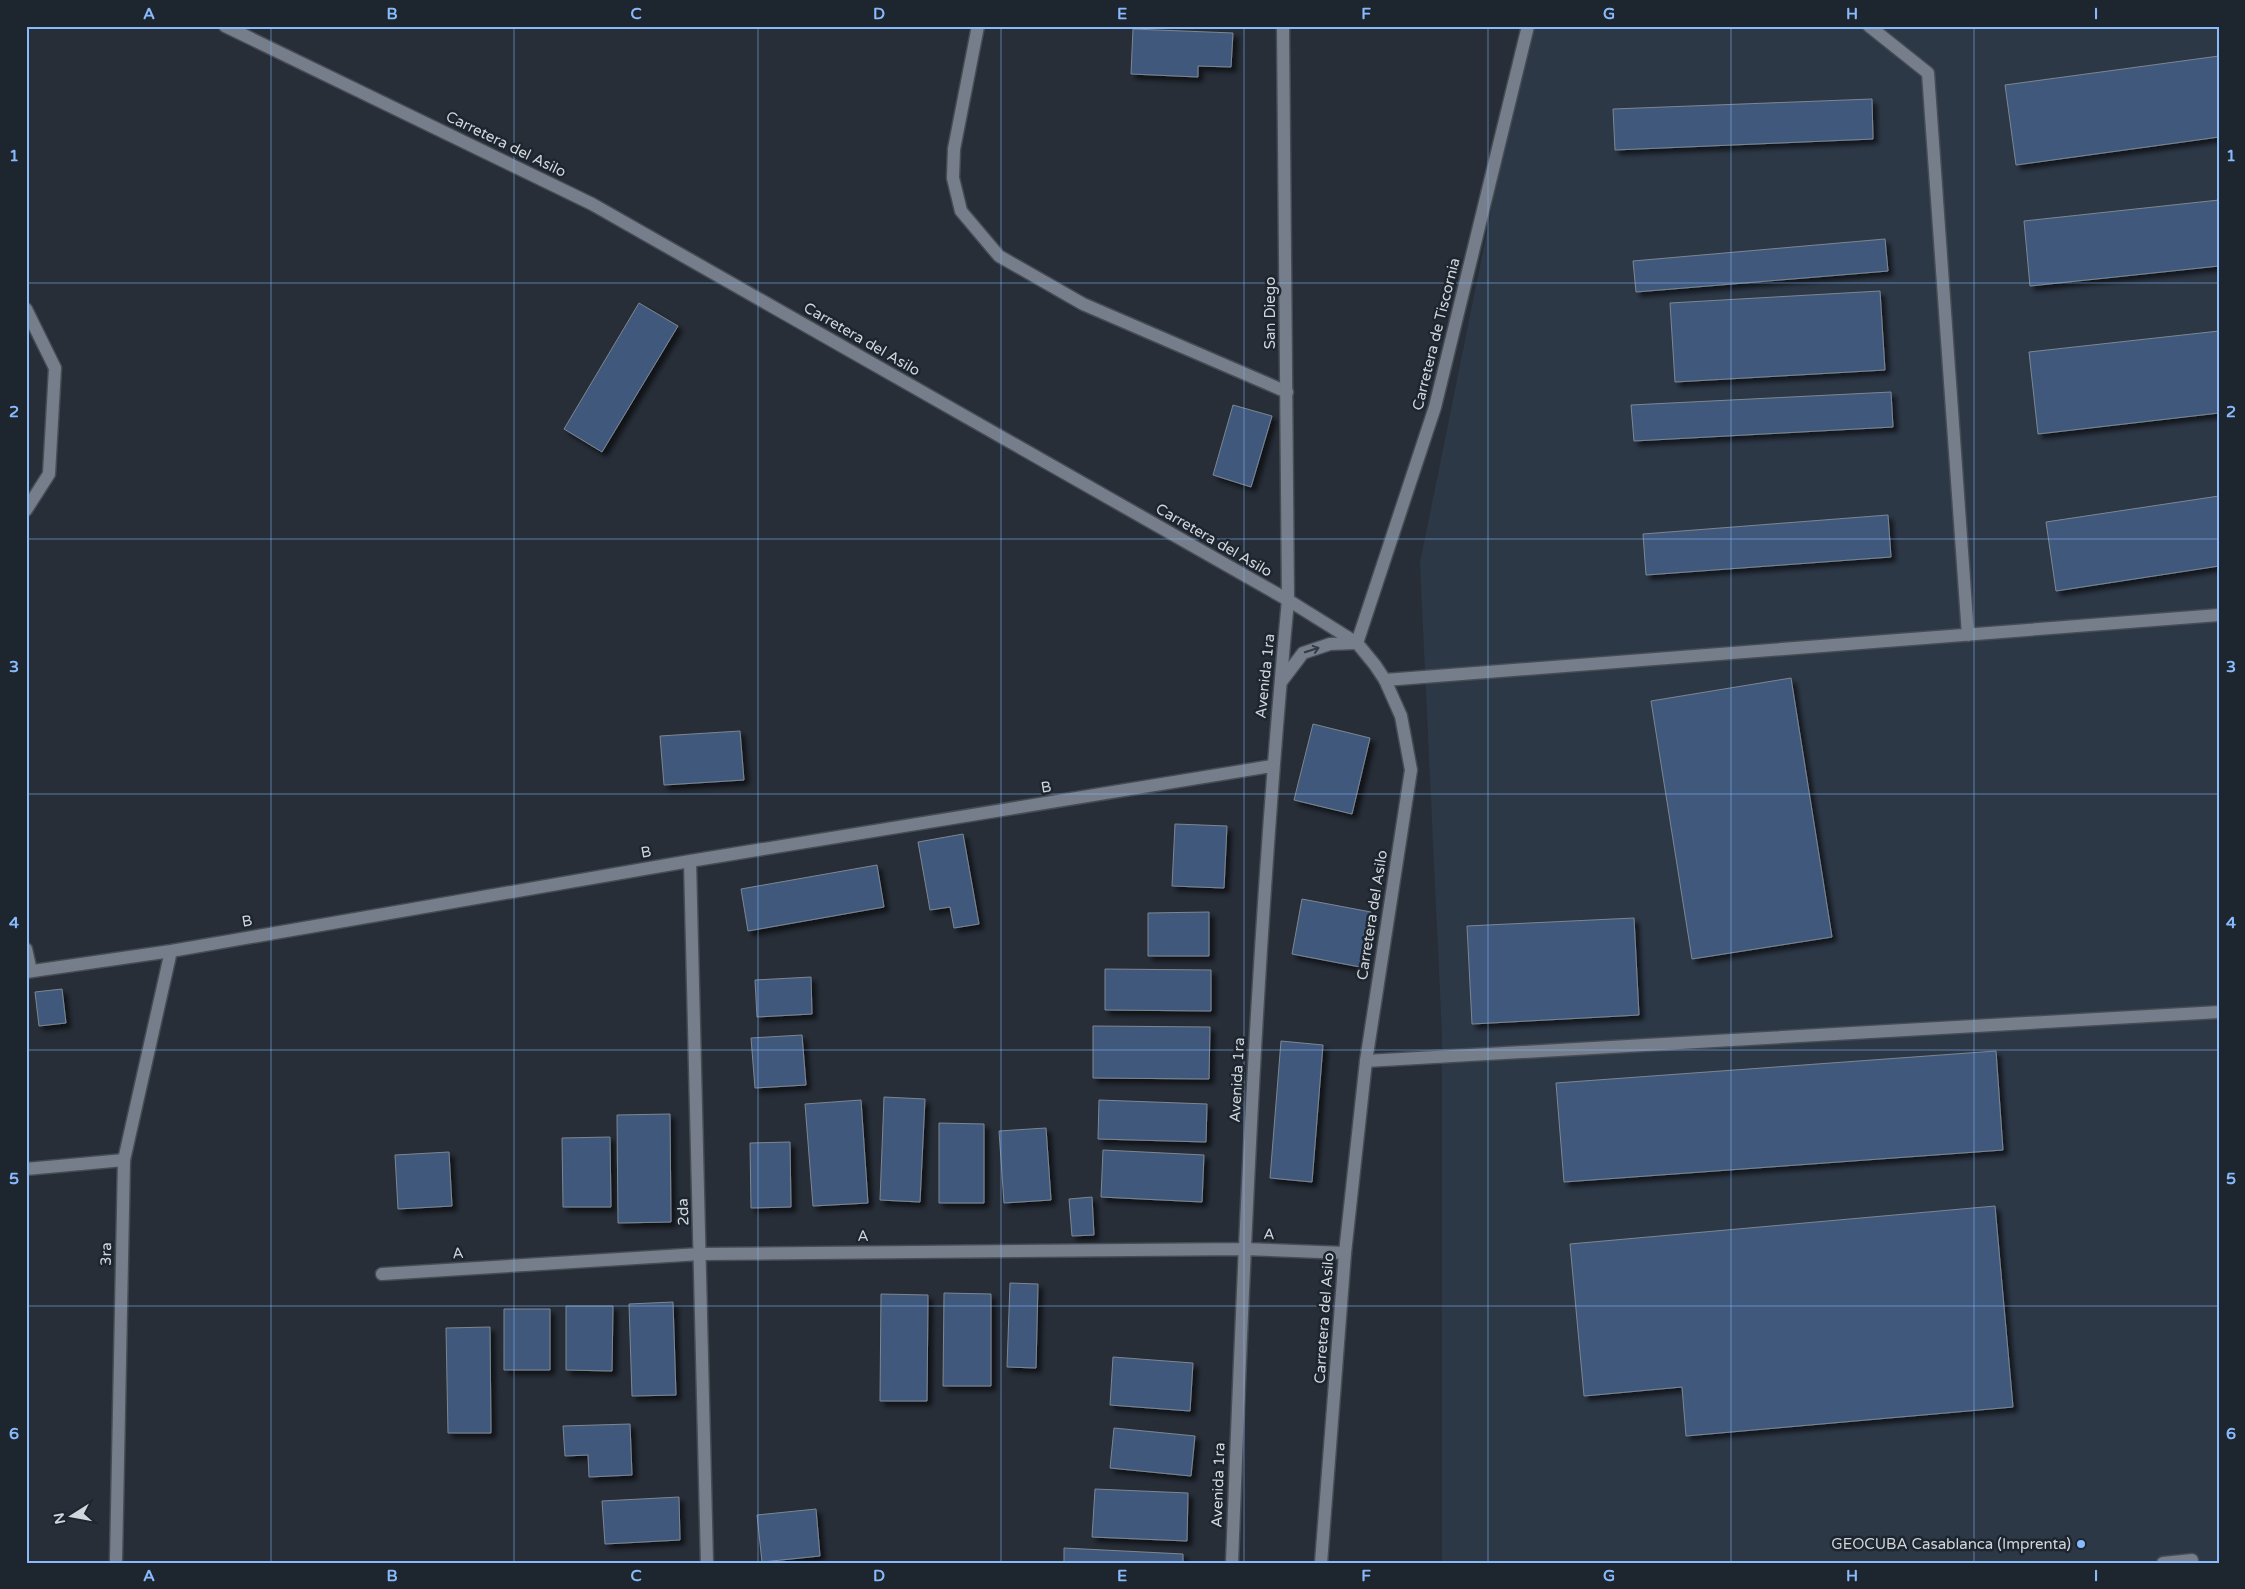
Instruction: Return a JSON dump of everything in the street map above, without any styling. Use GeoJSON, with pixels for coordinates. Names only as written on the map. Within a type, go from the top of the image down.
{"type":"FeatureCollection","features":[{"type":"Feature","properties":{"kind":"street","name":"Carretera del Asilo"},"geometry":{"type":"LineString","coordinates":[[226,26],[592,204],[1288,600],[1357,643],[1385,680],[1401,716],[1411,770],[1366,1061],[1345,1254],[1321,1563]]}},
{"type":"Feature","properties":{"kind":"street"},"geometry":{"type":"LineString","coordinates":[[978,26],[954,149],[953,178],[961,212],[999,256],[1083,304],[1287,392]]}},
{"type":"Feature","properties":{"kind":"street","name":"San Diego"},"geometry":{"type":"LineString","coordinates":[[1284,26],[1288,600]]}},
{"type":"Feature","properties":{"kind":"street","name":"Carretera de Tiscornia"},"geometry":{"type":"LineString","coordinates":[[1357,643],[1436,407],[1528,26]]}},
{"type":"Feature","properties":{"kind":"street"},"geometry":{"type":"LineString","coordinates":[[1869,26],[1928,73],[1968,635]]}},
{"type":"Feature","properties":{"kind":"street"},"geometry":{"type":"LineString","coordinates":[[26,309],[55,368],[49,474],[26,510]]}},
{"type":"Feature","properties":{"kind":"street","name":"Avenida 1ra"},"geometry":{"type":"LineString","coordinates":[[1232,1563],[1244,1249],[1272,766],[1288,600]]}},
{"type":"Feature","properties":{"kind":"street"},"geometry":{"type":"LineString","coordinates":[[1385,680],[2219,615]]}},
{"type":"Feature","properties":{"kind":"street"},"geometry":{"type":"LineString","coordinates":[[1281,682],[1303,653],[1330,644],[1357,643]]}},
{"type":"Feature","properties":{"kind":"street","name":"B"},"geometry":{"type":"LineString","coordinates":[[28,971],[171,951],[690,861],[1272,766]]}},
{"type":"Feature","properties":{"kind":"street","name":"2da"},"geometry":{"type":"LineString","coordinates":[[690,861],[707,1563]]}},
{"type":"Feature","properties":{"kind":"street"},"geometry":{"type":"LineString","coordinates":[[26,949],[28,971]]}},
{"type":"Feature","properties":{"kind":"street","name":"3ra"},"geometry":{"type":"LineString","coordinates":[[116,1561],[124,1160],[171,951]]}},
{"type":"Feature","properties":{"kind":"street"},"geometry":{"type":"LineString","coordinates":[[1366,1061],[2219,1012]]}},
{"type":"Feature","properties":{"kind":"street"},"geometry":{"type":"LineString","coordinates":[[26,1169],[124,1160]]}},
{"type":"Feature","properties":{"kind":"street","name":"A"},"geometry":{"type":"LineString","coordinates":[[382,1274],[700,1254],[1244,1249],[1345,1254]]}},
{"type":"Feature","properties":{"kind":"street"},"geometry":{"type":"LineString","coordinates":[[2163,1563],[2192,1560],[2192,1563]]}},
{"type":"Feature","properties":{"kind":"shaded area"},"geometry":{"type":"Polygon","coordinates":[[[1532,26],[2219,26],[2219,1563],[1442,1563],[1442,1034],[1420,563],[1504,148],[1532,26]]]}},
{"type":"Feature","properties":{"kind":"building"},"geometry":{"type":"Polygon","coordinates":[[[1133,29],[1233,33],[1231,67],[1198,66],[1198,77],[1131,74],[1133,29]]]}},
{"type":"Feature","properties":{"kind":"building"},"geometry":{"type":"Polygon","coordinates":[[[2219,56],[2219,137],[2016,165],[2005,85],[2219,56]]]}},
{"type":"Feature","properties":{"kind":"building"},"geometry":{"type":"Polygon","coordinates":[[[1872,99],[1873,139],[1615,150],[1613,109],[1872,99]]]}},
{"type":"Feature","properties":{"kind":"building"},"geometry":{"type":"Polygon","coordinates":[[[2219,200],[2219,266],[2030,286],[2024,221],[2219,200]]]}},
{"type":"Feature","properties":{"kind":"building"},"geometry":{"type":"Polygon","coordinates":[[[1885,239],[1888,271],[1636,292],[1633,261],[1885,239]]]}},
{"type":"Feature","properties":{"kind":"building"},"geometry":{"type":"Polygon","coordinates":[[[1880,291],[1885,370],[1675,382],[1670,303],[1880,291]]]}},
{"type":"Feature","properties":{"kind":"building"},"geometry":{"type":"Polygon","coordinates":[[[639,303],[678,326],[602,452],[564,429],[639,303]]]}},
{"type":"Feature","properties":{"kind":"building"},"geometry":{"type":"Polygon","coordinates":[[[2219,331],[2219,413],[2038,434],[2029,352],[2219,331]]]}},
{"type":"Feature","properties":{"kind":"building"},"geometry":{"type":"Polygon","coordinates":[[[1891,392],[1893,427],[1634,441],[1631,405],[1891,392]]]}},
{"type":"Feature","properties":{"kind":"building"},"geometry":{"type":"Polygon","coordinates":[[[1233,405],[1272,416],[1251,487],[1213,475],[1233,405]]]}},
{"type":"Feature","properties":{"kind":"building"},"geometry":{"type":"Polygon","coordinates":[[[2219,496],[2219,566],[2056,591],[2046,522],[2219,496]]]}},
{"type":"Feature","properties":{"kind":"building"},"geometry":{"type":"Polygon","coordinates":[[[1888,515],[1891,557],[1646,575],[1643,534],[1888,515]]]}},
{"type":"Feature","properties":{"kind":"building"},"geometry":{"type":"Polygon","coordinates":[[[1791,678],[1832,937],[1692,959],[1651,701],[1791,678]]]}},
{"type":"Feature","properties":{"kind":"building"},"geometry":{"type":"Polygon","coordinates":[[[1313,724],[1370,738],[1352,814],[1294,800],[1313,724]]]}},
{"type":"Feature","properties":{"kind":"building"},"geometry":{"type":"Polygon","coordinates":[[[740,731],[744,780],[664,785],[660,736],[740,731]]]}},
{"type":"Feature","properties":{"kind":"building"},"geometry":{"type":"Polygon","coordinates":[[[1175,824],[1227,826],[1224,888],[1172,886],[1175,824]]]}},
{"type":"Feature","properties":{"kind":"building"},"geometry":{"type":"Polygon","coordinates":[[[963,834],[979,924],[954,928],[950,907],[930,910],[918,842],[963,834]]]}},
{"type":"Feature","properties":{"kind":"building"},"geometry":{"type":"Polygon","coordinates":[[[877,865],[884,907],[748,931],[741,889],[877,865]]]}},
{"type":"Feature","properties":{"kind":"building"},"geometry":{"type":"Polygon","coordinates":[[[1302,899],[1371,912],[1360,967],[1292,954],[1302,899]]]}},
{"type":"Feature","properties":{"kind":"building"},"geometry":{"type":"Polygon","coordinates":[[[1209,912],[1209,956],[1148,956],[1148,913],[1209,912]]]}},
{"type":"Feature","properties":{"kind":"building"},"geometry":{"type":"Polygon","coordinates":[[[1634,918],[1639,1015],[1472,1024],[1467,926],[1634,918]]]}},
{"type":"Feature","properties":{"kind":"building"},"geometry":{"type":"Polygon","coordinates":[[[1105,969],[1211,970],[1211,1011],[1105,1010],[1105,969]]]}},
{"type":"Feature","properties":{"kind":"building"},"geometry":{"type":"Polygon","coordinates":[[[811,977],[812,1014],[757,1017],[755,980],[811,977]]]}},
{"type":"Feature","properties":{"kind":"building"},"geometry":{"type":"Polygon","coordinates":[[[62,989],[66,1023],[39,1026],[35,992],[62,989]]]}},
{"type":"Feature","properties":{"kind":"building"},"geometry":{"type":"Polygon","coordinates":[[[1093,1026],[1210,1027],[1209,1079],[1093,1078],[1093,1026]]]}},
{"type":"Feature","properties":{"kind":"building"},"geometry":{"type":"Polygon","coordinates":[[[802,1035],[806,1085],[755,1088],[751,1038],[802,1035]]]}},
{"type":"Feature","properties":{"kind":"building"},"geometry":{"type":"Polygon","coordinates":[[[1281,1041],[1323,1045],[1312,1182],[1270,1178],[1281,1041]]]}},
{"type":"Feature","properties":{"kind":"building"},"geometry":{"type":"Polygon","coordinates":[[[1996,1051],[2003,1150],[1564,1182],[1556,1083],[1996,1051]]]}},
{"type":"Feature","properties":{"kind":"building"},"geometry":{"type":"Polygon","coordinates":[[[884,1097],[925,1099],[920,1202],[880,1200],[884,1097]]]}},
{"type":"Feature","properties":{"kind":"building"},"geometry":{"type":"Polygon","coordinates":[[[861,1100],[868,1203],[813,1206],[805,1104],[861,1100]]]}},
{"type":"Feature","properties":{"kind":"building"},"geometry":{"type":"Polygon","coordinates":[[[1099,1100],[1207,1104],[1206,1142],[1098,1139],[1099,1100]]]}},
{"type":"Feature","properties":{"kind":"building"},"geometry":{"type":"Polygon","coordinates":[[[670,1114],[671,1222],[618,1223],[617,1115],[670,1114]]]}},
{"type":"Feature","properties":{"kind":"building"},"geometry":{"type":"Polygon","coordinates":[[[939,1123],[984,1124],[984,1203],[939,1203],[939,1123]]]}},
{"type":"Feature","properties":{"kind":"building"},"geometry":{"type":"Polygon","coordinates":[[[1046,1128],[1051,1200],[1004,1203],[999,1131],[1046,1128]]]}},
{"type":"Feature","properties":{"kind":"building"},"geometry":{"type":"Polygon","coordinates":[[[610,1137],[611,1207],[563,1207],[562,1138],[610,1137]]]}},
{"type":"Feature","properties":{"kind":"building"},"geometry":{"type":"Polygon","coordinates":[[[790,1142],[791,1207],[751,1208],[750,1143],[790,1142]]]}},
{"type":"Feature","properties":{"kind":"building"},"geometry":{"type":"Polygon","coordinates":[[[1103,1150],[1204,1155],[1202,1202],[1101,1197],[1103,1150]]]}},
{"type":"Feature","properties":{"kind":"building"},"geometry":{"type":"Polygon","coordinates":[[[449,1152],[452,1206],[398,1209],[395,1155],[449,1152]]]}},
{"type":"Feature","properties":{"kind":"building"},"geometry":{"type":"Polygon","coordinates":[[[1092,1197],[1094,1235],[1072,1236],[1069,1199],[1092,1197]]]}},
{"type":"Feature","properties":{"kind":"building"},"geometry":{"type":"Polygon","coordinates":[[[1995,1206],[2013,1407],[1686,1436],[1682,1387],[1584,1396],[1570,1244],[1995,1206]]]}},
{"type":"Feature","properties":{"kind":"building"},"geometry":{"type":"Polygon","coordinates":[[[1010,1283],[1038,1284],[1036,1368],[1007,1367],[1010,1283]]]}},
{"type":"Feature","properties":{"kind":"building"},"geometry":{"type":"Polygon","coordinates":[[[944,1293],[991,1294],[991,1386],[943,1386],[944,1293]]]}},
{"type":"Feature","properties":{"kind":"building"},"geometry":{"type":"Polygon","coordinates":[[[881,1294],[928,1295],[927,1401],[880,1401],[881,1294]]]}},
{"type":"Feature","properties":{"kind":"building"},"geometry":{"type":"Polygon","coordinates":[[[673,1302],[676,1395],[632,1396],[629,1304],[673,1302]]]}},
{"type":"Feature","properties":{"kind":"building"},"geometry":{"type":"Polygon","coordinates":[[[566,1306],[613,1306],[612,1371],[566,1370],[566,1306]]]}},
{"type":"Feature","properties":{"kind":"building"},"geometry":{"type":"Polygon","coordinates":[[[504,1309],[550,1309],[550,1370],[504,1370],[504,1309]]]}},
{"type":"Feature","properties":{"kind":"building"},"geometry":{"type":"Polygon","coordinates":[[[490,1327],[491,1433],[448,1433],[446,1328],[490,1327]]]}},
{"type":"Feature","properties":{"kind":"building"},"geometry":{"type":"Polygon","coordinates":[[[1113,1357],[1193,1363],[1190,1411],[1110,1405],[1113,1357]]]}},
{"type":"Feature","properties":{"kind":"building"},"geometry":{"type":"Polygon","coordinates":[[[630,1424],[632,1475],[589,1477],[588,1455],[565,1456],[563,1426],[630,1424]]]}},
{"type":"Feature","properties":{"kind":"building"},"geometry":{"type":"Polygon","coordinates":[[[1114,1428],[1195,1436],[1191,1476],[1110,1468],[1114,1428]]]}},
{"type":"Feature","properties":{"kind":"building"},"geometry":{"type":"Polygon","coordinates":[[[1095,1489],[1188,1493],[1187,1541],[1092,1537],[1095,1489]]]}},
{"type":"Feature","properties":{"kind":"building"},"geometry":{"type":"Polygon","coordinates":[[[679,1497],[680,1540],[605,1544],[602,1501],[679,1497]]]}},
{"type":"Feature","properties":{"kind":"building"},"geometry":{"type":"Polygon","coordinates":[[[816,1509],[820,1556],[762,1562],[757,1515],[816,1509]]]}},
{"type":"Feature","properties":{"kind":"building"},"geometry":{"type":"Polygon","coordinates":[[[1064,1548],[1183,1554],[1183,1563],[1064,1563],[1064,1548]]]}},
{"type":"Feature","properties":{"kind":"place","name":"GEOCUBA Casablanca (Imprenta)"},"geometry":{"type":"Point","coordinates":[2081,1544]}}]}
